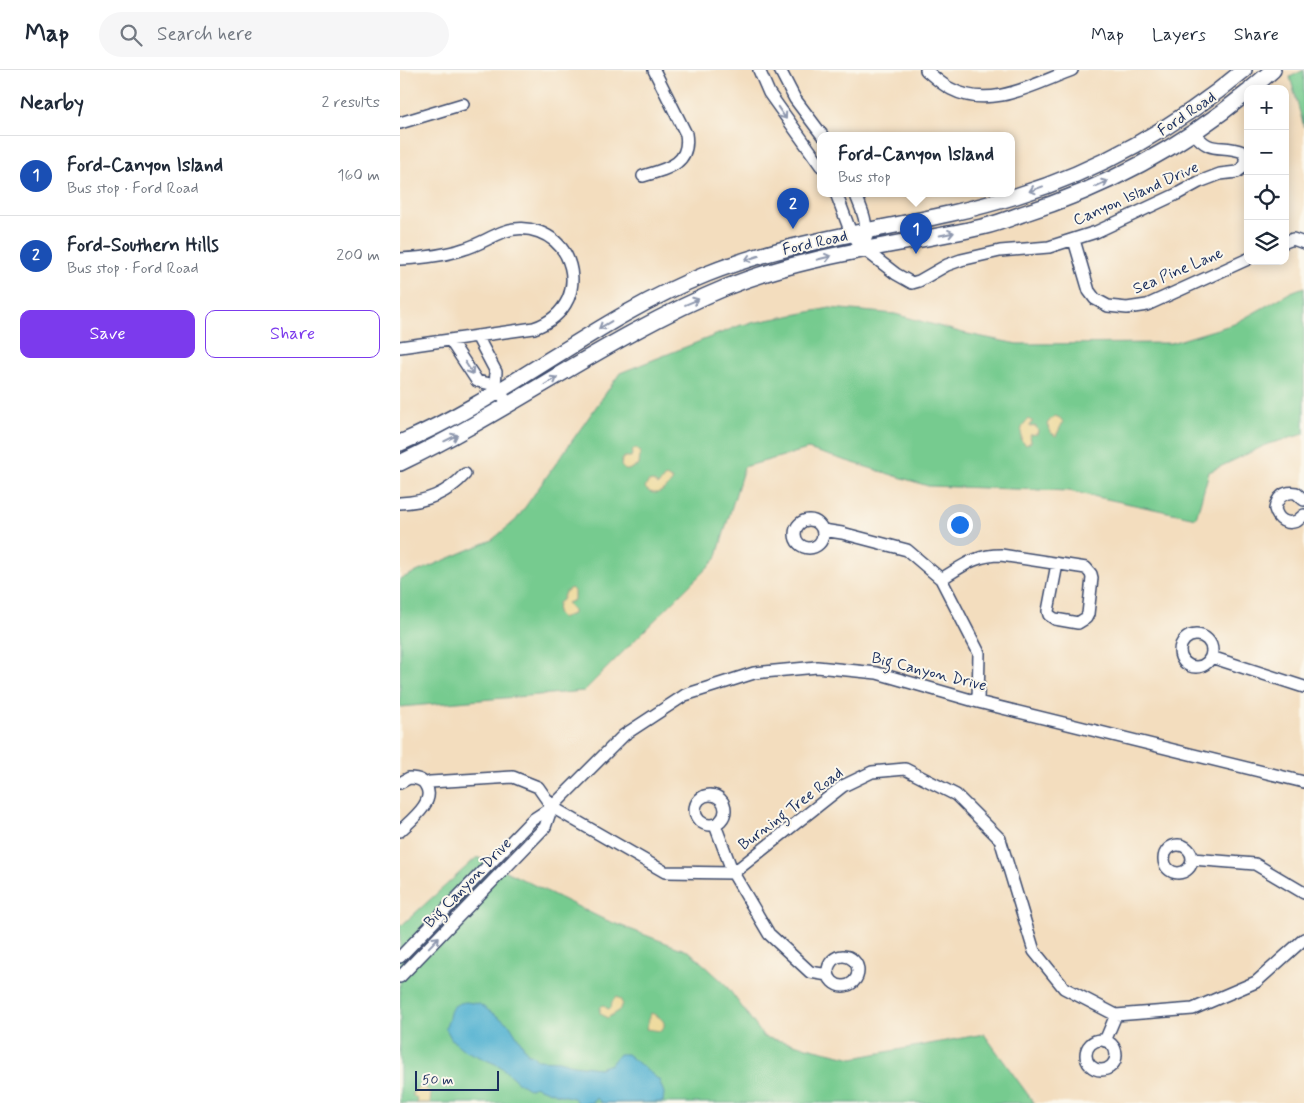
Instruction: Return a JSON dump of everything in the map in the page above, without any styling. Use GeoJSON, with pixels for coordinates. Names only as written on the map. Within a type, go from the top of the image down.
{"type":"FeatureCollection","features":[{"type":"Feature","properties":{"kind":"main road","name":"Ford Road"},"geometry":{"type":"LineString","coordinates":[[1015,196],[1064,179],[1119,154],[1171,124],[1227,85],[1244,70]]}},
{"type":"Feature","properties":{"kind":"main road"},"geometry":{"type":"LineString","coordinates":[[1256,85],[1273,70]]}},
{"type":"Feature","properties":{"kind":"main road","name":"Ford Road"},"geometry":{"type":"LineString","coordinates":[[400,462],[461,433],[621,338],[678,308],[768,272],[827,257],[985,226],[1060,202],[1117,177],[1152,158],[1194,132],[1244,95]]}},
{"type":"Feature","properties":{"kind":"main road","name":"Ford Road"},"geometry":{"type":"LineString","coordinates":[[400,443],[465,411],[497,387],[660,295],[699,277],[759,256],[851,233],[980,206],[1012,197]]}},
{"type":"Feature","properties":{"kind":"street"},"geometry":{"type":"LineString","coordinates":[[643,176],[677,163],[683,157],[687,142],[686,134],[654,70]]}},
{"type":"Feature","properties":{"kind":"street"},"geometry":{"type":"LineString","coordinates":[[759,70],[769,93],[817,160]]}},
{"type":"Feature","properties":{"kind":"street"},"geometry":{"type":"LineString","coordinates":[[780,70],[795,98],[820,132]]}},
{"type":"Feature","properties":{"kind":"street"},"geometry":{"type":"LineString","coordinates":[[926,70],[939,81],[957,91],[977,97],[1007,95],[1072,70]]}},
{"type":"Feature","properties":{"kind":"street"},"geometry":{"type":"LineString","coordinates":[[400,123],[463,104]]}},
{"type":"Feature","properties":{"kind":"street","name":"Canyon Island Drive"},"geometry":{"type":"LineString","coordinates":[[865,250],[896,274],[912,282],[918,281],[947,265],[987,253],[1049,246],[1074,240],[1096,232],[1199,182],[1220,174],[1237,172],[1242,168],[1245,163],[1243,152],[1236,149],[1214,148],[1201,142],[1194,132]]}},
{"type":"Feature","properties":{"kind":"street"},"geometry":{"type":"LineString","coordinates":[[838,197],[851,233],[865,250]]}},
{"type":"Feature","properties":{"kind":"street"},"geometry":{"type":"LineString","coordinates":[[857,197],[864,215],[867,230],[865,250]]}},
{"type":"Feature","properties":{"kind":"street"},"geometry":{"type":"LineString","coordinates":[[400,259],[444,255],[466,248],[502,232],[520,228],[538,231],[556,242],[568,259],[572,277],[570,293],[565,305],[551,321],[534,328],[400,348]]}},
{"type":"Feature","properties":{"kind":"street"},"geometry":{"type":"LineString","coordinates":[[1289,240],[1293,239],[1304,243]]}},
{"type":"Feature","properties":{"kind":"street","name":"Sea Pine Lane"},"geometry":{"type":"LineString","coordinates":[[1074,240],[1089,291],[1095,299],[1108,306],[1137,308],[1147,305],[1244,261]]}},
{"type":"Feature","properties":{"kind":"street"},"geometry":{"type":"LineString","coordinates":[[477,336],[496,372],[497,387],[508,405]]}},
{"type":"Feature","properties":{"kind":"street"},"geometry":{"type":"LineString","coordinates":[[450,340],[477,380],[497,387]]}},
{"type":"Feature","properties":{"kind":"street"},"geometry":{"type":"LineString","coordinates":[[400,503],[414,503],[430,499],[448,490],[465,474]]}},
{"type":"Feature","properties":{"kind":"street"},"geometry":{"type":"LineString","coordinates":[[1304,500],[1296,493],[1284,494],[1279,497],[1275,509],[1280,519],[1286,522],[1297,522],[1304,515]]}},
{"type":"Feature","properties":{"kind":"street"},"geometry":{"type":"LineString","coordinates":[[823,530],[842,532],[907,550],[941,578],[979,653],[978,702]]}},
{"type":"Feature","properties":{"kind":"street"},"geometry":{"type":"LineString","coordinates":[[941,578],[979,557],[1001,554],[1086,568],[1092,578],[1088,614],[1078,624],[1055,619],[1049,615],[1048,611],[1057,564]]}},
{"type":"Feature","properties":{"kind":"street"},"geometry":{"type":"LineString","coordinates":[[1211,657],[1304,687]]}},
{"type":"Feature","properties":{"kind":"street","name":"Big Canyon Drive"},"geometry":{"type":"LineString","coordinates":[[400,957],[532,820],[552,807],[624,736],[685,695],[754,673],[817,666],[877,673],[978,702],[1304,782]]}},
{"type":"Feature","properties":{"kind":"street","name":"Burning Tree Road"},"geometry":{"type":"LineString","coordinates":[[552,807],[665,872],[733,873],[843,786],[872,772],[905,769],[956,795],[1000,839],[1034,951],[1064,988],[1116,1015]]}},
{"type":"Feature","properties":{"kind":"street"},"geometry":{"type":"LineString","coordinates":[[400,784],[409,778],[416,778],[426,785],[429,798],[426,804],[400,831]]}},
{"type":"Feature","properties":{"kind":"street"},"geometry":{"type":"LineString","coordinates":[[426,785],[430,782],[513,778],[538,787],[552,807]]}},
{"type":"Feature","properties":{"kind":"street","name":"Big Canyon Drive"},"geometry":{"type":"LineString","coordinates":[[400,977],[545,827],[552,807]]}},
{"type":"Feature","properties":{"kind":"street"},"geometry":{"type":"LineString","coordinates":[[715,825],[733,873],[769,934],[810,972],[828,975]]}},
{"type":"Feature","properties":{"kind":"street"},"geometry":{"type":"LineString","coordinates":[[1192,859],[1255,864],[1304,893]]}},
{"type":"Feature","properties":{"kind":"street"},"geometry":{"type":"LineString","coordinates":[[1105,1041],[1116,1015],[1193,1009],[1256,982],[1304,939]]}},
{"type":"Feature","properties":{"kind":"green space"},"geometry":{"type":"Polygon","coordinates":[[[1304,70],[1304,127],[1290,77],[1304,70]]]}},
{"type":"Feature","properties":{"kind":"green space"},"geometry":{"type":"Polygon","coordinates":[[[1304,287],[1304,434],[1268,444],[1209,472],[1196,518],[1069,491],[928,486],[808,449],[744,467],[716,559],[584,691],[400,707],[400,579],[492,540],[516,520],[620,373],[741,325],[830,308],[895,314],[963,333],[1017,344],[1171,343],[1234,324],[1291,292],[1304,287]]]}},
{"type":"Feature","properties":{"kind":"green space"},"geometry":{"type":"Polygon","coordinates":[[[477,857],[603,919],[690,952],[725,984],[764,1037],[853,1058],[984,1034],[1034,1103],[400,1103],[400,925],[477,857]]]}},
{"type":"Feature","properties":{"kind":"sand"},"geometry":{"type":"Polygon","coordinates":[[[1055,416],[1063,422],[1056,436],[1050,432],[1047,424],[1055,416]]]}},
{"type":"Feature","properties":{"kind":"sand"},"geometry":{"type":"Polygon","coordinates":[[[1028,419],[1033,422],[1030,424],[1030,427],[1036,426],[1038,431],[1037,434],[1030,435],[1031,442],[1026,445],[1021,440],[1023,427],[1028,419]]]}},
{"type":"Feature","properties":{"kind":"sand"},"geometry":{"type":"Polygon","coordinates":[[[636,448],[640,452],[639,465],[625,470],[621,466],[622,459],[631,457],[633,450],[636,448]]]}},
{"type":"Feature","properties":{"kind":"sand"},"geometry":{"type":"Polygon","coordinates":[[[666,476],[673,480],[660,492],[653,493],[645,488],[648,482],[653,481],[658,485],[666,476]]]}},
{"type":"Feature","properties":{"kind":"sand"},"geometry":{"type":"Polygon","coordinates":[[[571,588],[574,591],[574,600],[567,603],[573,610],[573,614],[561,618],[557,612],[558,603],[562,600],[565,592],[571,588]]]}},
{"type":"Feature","properties":{"kind":"sand"},"geometry":{"type":"Polygon","coordinates":[[[616,997],[622,1003],[619,1011],[607,1018],[600,1013],[600,1008],[603,1005],[608,1009],[611,1008],[612,1002],[616,997]]]}},
{"type":"Feature","properties":{"kind":"sand"},"geometry":{"type":"Polygon","coordinates":[[[651,1013],[664,1022],[661,1031],[646,1029],[651,1013]]]}},
{"type":"Feature","properties":{"kind":"sand"},"geometry":{"type":"Polygon","coordinates":[[[422,1085],[431,1093],[430,1103],[416,1103],[417,1098],[412,1095],[422,1085]]]}},
{"type":"Feature","properties":{"kind":"water"},"geometry":{"type":"Polygon","coordinates":[[[466,1002],[479,1004],[510,1025],[528,1054],[531,1054],[537,1060],[559,1061],[573,1065],[599,1068],[611,1064],[619,1054],[627,1054],[659,1080],[664,1093],[663,1102],[602,1103],[596,1098],[592,1103],[578,1103],[574,1098],[534,1086],[529,1089],[519,1083],[500,1066],[464,1050],[452,1040],[445,1027],[450,1012],[455,1006],[466,1002]]]}},
{"type":"Feature","properties":{"kind":"place","name":"Ford-Southern Hills"},"geometry":{"type":"Point","coordinates":[793,229]}},
{"type":"Feature","properties":{"kind":"place","name":"Ford-Canyon Island"},"geometry":{"type":"Point","coordinates":[916,254]}}]}
